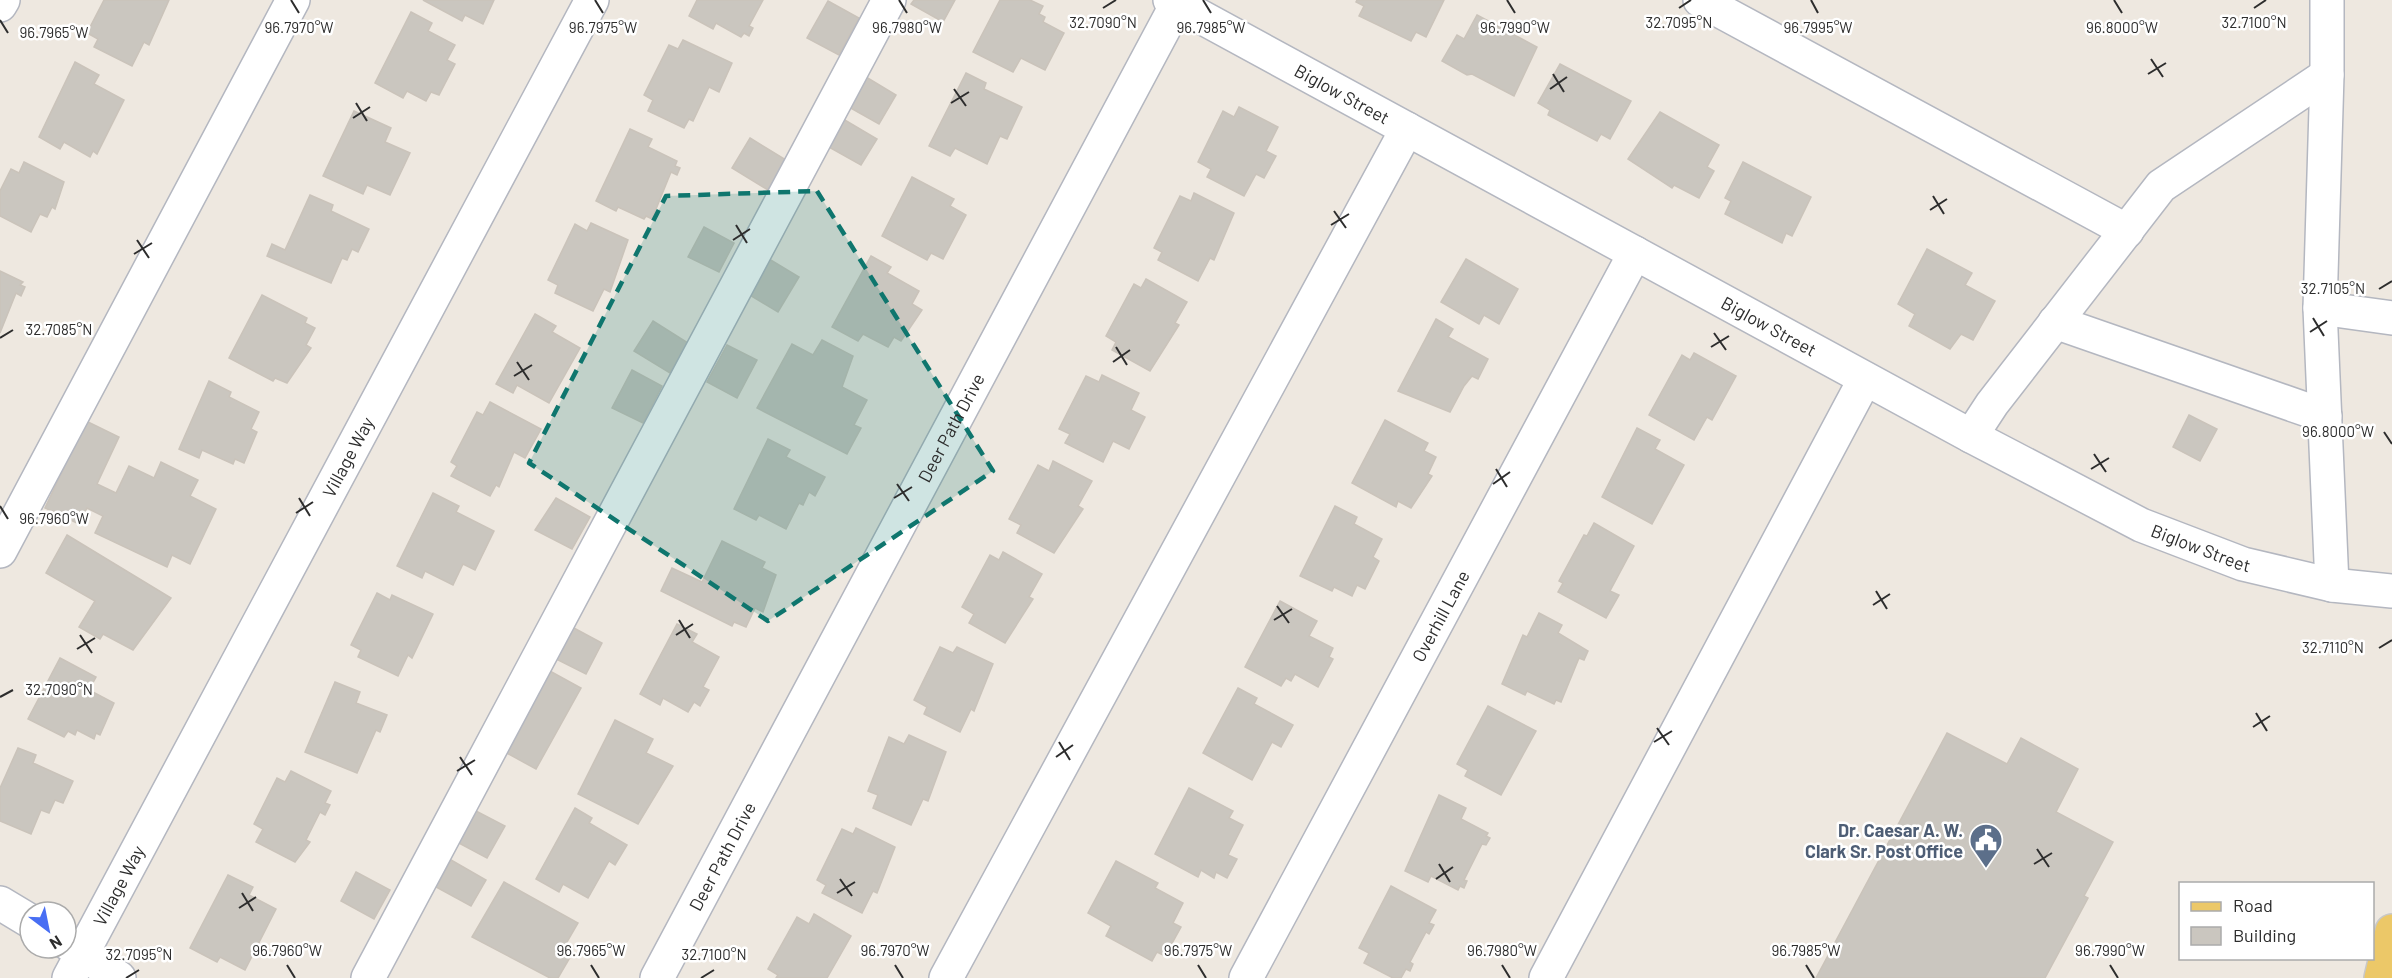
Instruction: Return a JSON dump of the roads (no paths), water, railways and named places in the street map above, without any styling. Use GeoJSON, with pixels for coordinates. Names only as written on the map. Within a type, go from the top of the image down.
{"type":"FeatureCollection","features":[{"type":"Feature","properties":{"kind":"main road"},"geometry":{"type":"LineString","coordinates":[[2381,978],[2391,940]]}},
{"type":"Feature","properties":{"kind":"street"},"geometry":{"type":"LineString","coordinates":[[0,5],[3,0]]}},
{"type":"Feature","properties":{"kind":"street"},"geometry":{"type":"LineString","coordinates":[[0,551],[293,0]]}},
{"type":"Feature","properties":{"kind":"street","name":"Village Way"},"geometry":{"type":"LineString","coordinates":[[78,948],[592,0]]}},
{"type":"Feature","properties":{"kind":"street"},"geometry":{"type":"LineString","coordinates":[[368,978],[889,0]]}},
{"type":"Feature","properties":{"kind":"street"},"geometry":{"type":"LineString","coordinates":[[1700,0],[2127,231]]}},
{"type":"Feature","properties":{"kind":"street"},"geometry":{"type":"LineString","coordinates":[[2327,0],[2320,308],[2332,585]]}},
{"type":"Feature","properties":{"kind":"street","name":"Biglow Street"},"geometry":{"type":"LineString","coordinates":[[1174,2],[1865,379],[2141,525],[2242,564],[2332,585],[2392,591]]}},
{"type":"Feature","properties":{"kind":"street","name":"Deer Path Drive"},"geometry":{"type":"LineString","coordinates":[[657,978],[1174,2]]}},
{"type":"Feature","properties":{"kind":"street"},"geometry":{"type":"LineString","coordinates":[[1971,436],[1992,404],[2162,186],[2327,75]]}},
{"type":"Feature","properties":{"kind":"street"},"geometry":{"type":"LineString","coordinates":[[946,978],[1407,129]]}},
{"type":"Feature","properties":{"kind":"street","name":"Overhill Lane"},"geometry":{"type":"LineString","coordinates":[[1246,978],[1635,254]]}},
{"type":"Feature","properties":{"kind":"street"},"geometry":{"type":"LineString","coordinates":[[2320,308],[2392,318]]}},
{"type":"Feature","properties":{"kind":"street"},"geometry":{"type":"LineString","coordinates":[[2055,322],[2325,416]]}},
{"type":"Feature","properties":{"kind":"street"},"geometry":{"type":"LineString","coordinates":[[1546,978],[1865,379]]}},
{"type":"Feature","properties":{"kind":"street"},"geometry":{"type":"LineString","coordinates":[[0,903],[18,914]]}},
{"type":"Feature","properties":{"kind":"street"},"geometry":{"type":"LineString","coordinates":[[78,959],[119,978]]}},
{"type":"Feature","properties":{"kind":"place","name":"Dr. Caesar A. W. Clark Sr. Post Office"},"geometry":{"type":"Point","coordinates":[1986,869]}}]}
